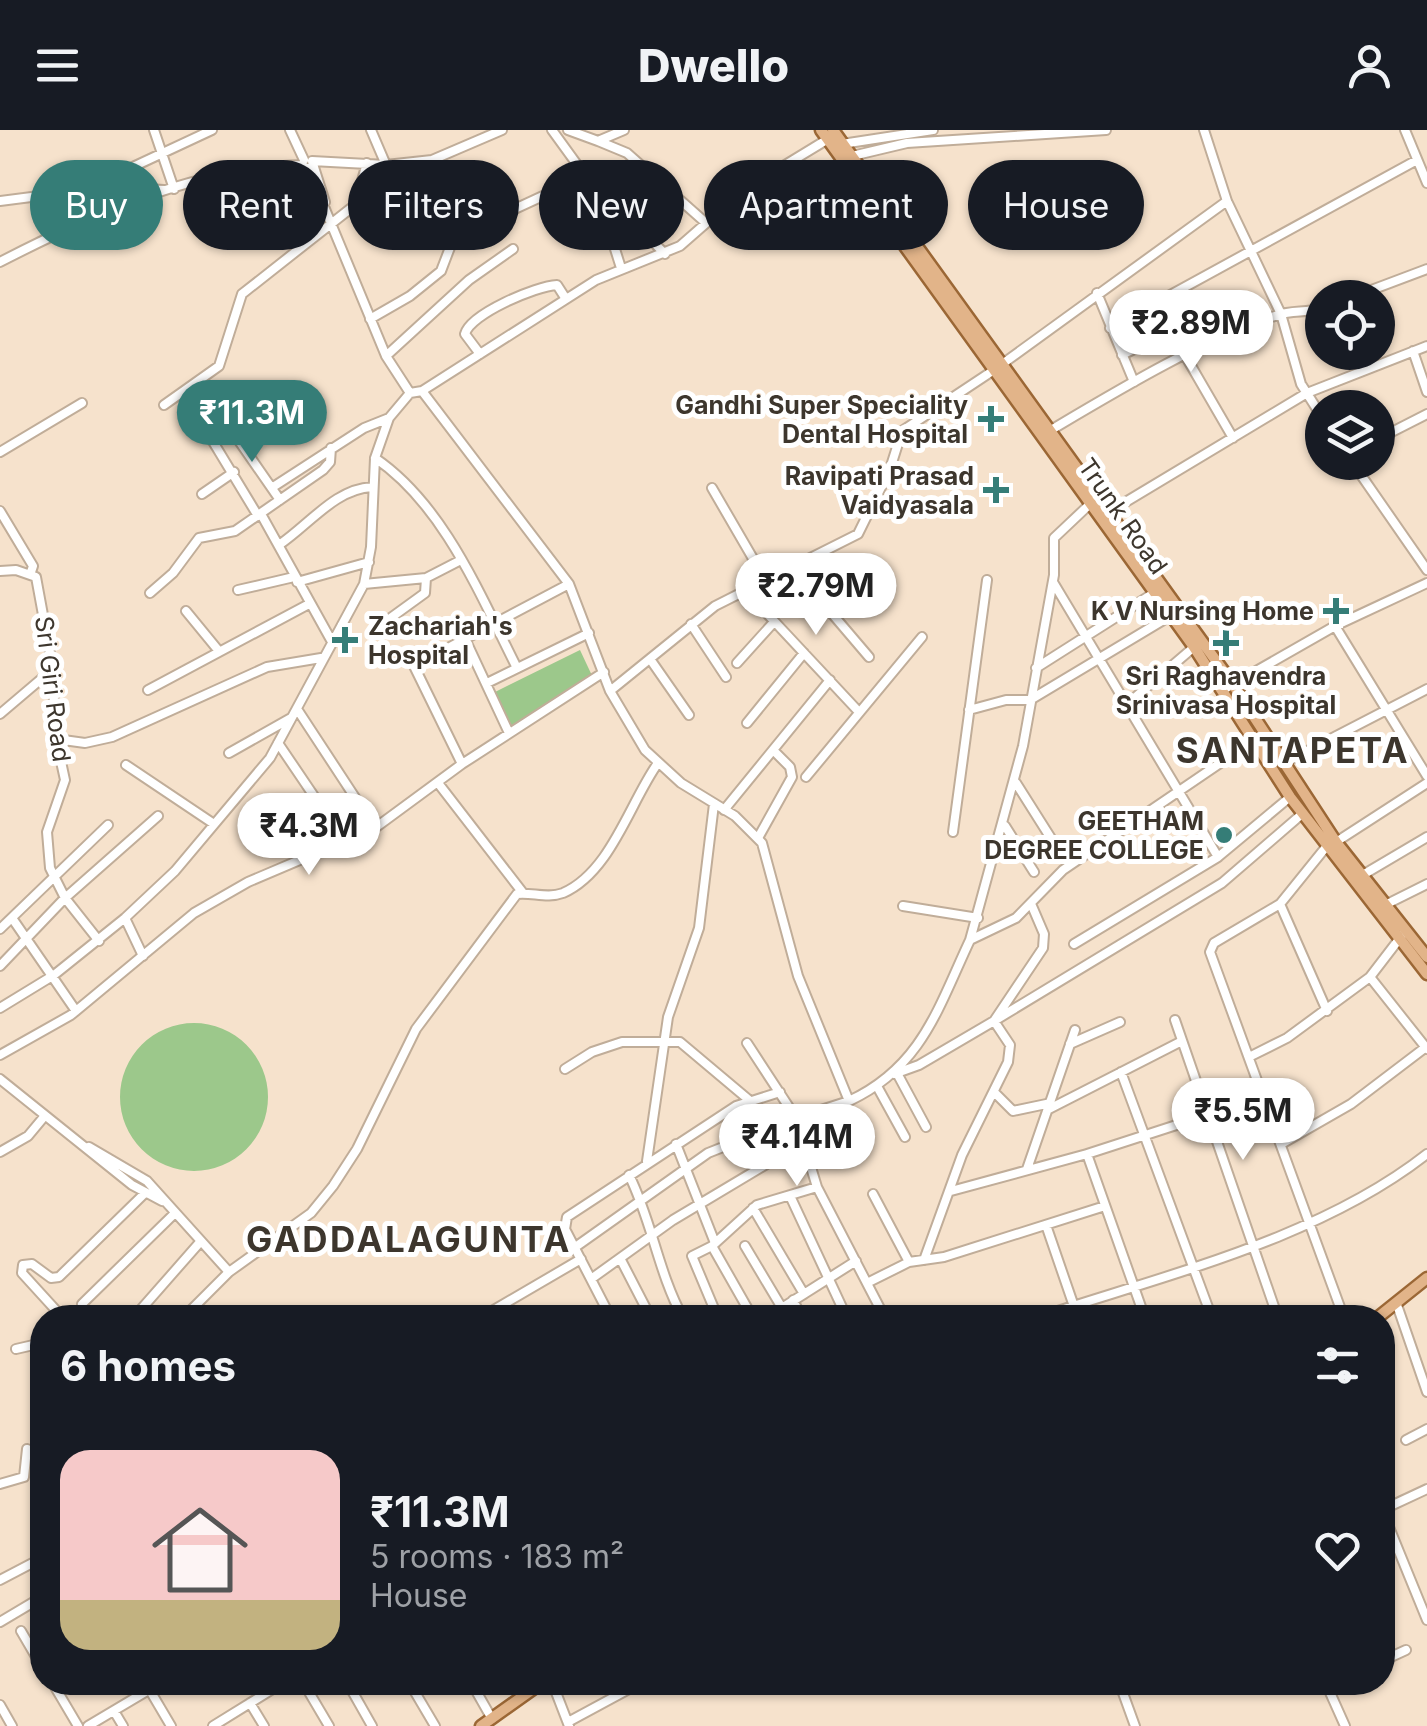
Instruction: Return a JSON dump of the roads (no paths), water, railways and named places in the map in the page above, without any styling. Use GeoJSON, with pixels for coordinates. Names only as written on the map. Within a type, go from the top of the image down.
{"type":"FeatureCollection","features":[{"type":"Feature","properties":{"kind":"main road","name":"Trunk Road"},"geometry":{"type":"LineString","coordinates":[[832,137],[999,367],[1090,504],[1105,514],[1154,594],[1228,687],[1254,741],[1302,814],[1331,844],[1402,935],[1427,974]]}},
{"type":"Feature","properties":{"kind":"main road"},"geometry":{"type":"LineString","coordinates":[[999,367],[1051,430],[1105,514],[1265,733],[1331,844],[1362,876],[1402,935],[1427,957]]}},
{"type":"Feature","properties":{"kind":"main road"},"geometry":{"type":"LineString","coordinates":[[1397,1305],[1427,1278]]}},
{"type":"Feature","properties":{"kind":"main road"},"geometry":{"type":"LineString","coordinates":[[486,1722],[526,1695]]}},
{"type":"Feature","properties":{"kind":"street"},"geometry":{"type":"LineString","coordinates":[[154,130],[171,190]]}},
{"type":"Feature","properties":{"kind":"street"},"geometry":{"type":"LineString","coordinates":[[147,160],[212,130]]}},
{"type":"Feature","properties":{"kind":"street"},"geometry":{"type":"LineString","coordinates":[[290,130],[306,160]]}},
{"type":"Feature","properties":{"kind":"street"},"geometry":{"type":"LineString","coordinates":[[371,130],[384,160]]}},
{"type":"Feature","properties":{"kind":"street"},"geometry":{"type":"LineString","coordinates":[[479,130],[486,139]]}},
{"type":"Feature","properties":{"kind":"street"},"geometry":{"type":"LineString","coordinates":[[432,160],[502,130]]}},
{"type":"Feature","properties":{"kind":"street"},"geometry":{"type":"LineString","coordinates":[[552,130],[574,160]]}},
{"type":"Feature","properties":{"kind":"street"},"geometry":{"type":"LineString","coordinates":[[568,130],[628,153],[704,220]]}},
{"type":"Feature","properties":{"kind":"street"},"geometry":{"type":"LineString","coordinates":[[598,141],[624,130]]}},
{"type":"Feature","properties":{"kind":"street"},"geometry":{"type":"LineString","coordinates":[[794,160],[832,137],[933,130]]}},
{"type":"Feature","properties":{"kind":"street"},"geometry":{"type":"LineString","coordinates":[[846,157],[907,143],[1106,130]]}},
{"type":"Feature","properties":{"kind":"street"},"geometry":{"type":"LineString","coordinates":[[1204,130],[1227,202],[1281,314],[1306,390]]}},
{"type":"Feature","properties":{"kind":"street"},"geometry":{"type":"LineString","coordinates":[[1405,130],[1427,183]]}},
{"type":"Feature","properties":{"kind":"street"},"geometry":{"type":"LineString","coordinates":[[1110,328],[1418,160]]}},
{"type":"Feature","properties":{"kind":"street"},"geometry":{"type":"LineString","coordinates":[[0,262],[183,186]]}},
{"type":"Feature","properties":{"kind":"street"},"geometry":{"type":"LineString","coordinates":[[0,201],[108,188],[171,190]]}},
{"type":"Feature","properties":{"kind":"street"},"geometry":{"type":"LineString","coordinates":[[610,691],[691,624],[745,590],[858,534],[890,469],[902,431],[999,367],[1227,202]]}},
{"type":"Feature","properties":{"kind":"street"},"geometry":{"type":"LineString","coordinates":[[328,210],[386,356],[410,393]]}},
{"type":"Feature","properties":{"kind":"street"},"geometry":{"type":"LineString","coordinates":[[164,405],[219,366],[242,294],[348,210]]}},
{"type":"Feature","properties":{"kind":"street"},"geometry":{"type":"LineString","coordinates":[[0,1008],[99,941],[175,871],[278,743],[331,640],[353,612],[364,584],[375,458],[390,418],[410,393],[422,391],[566,298],[621,268],[666,254],[704,224]]}},
{"type":"Feature","properties":{"kind":"street"},"geometry":{"type":"LineString","coordinates":[[370,319],[410,296],[441,271],[449,250]]}},
{"type":"Feature","properties":{"kind":"street"},"geometry":{"type":"LineString","coordinates":[[386,356],[469,280],[513,250]]}},
{"type":"Feature","properties":{"kind":"street"},"geometry":{"type":"LineString","coordinates":[[615,250],[621,268]]}},
{"type":"Feature","properties":{"kind":"street"},"geometry":{"type":"LineString","coordinates":[[662,250],[666,254]]}},
{"type":"Feature","properties":{"kind":"street"},"geometry":{"type":"LineString","coordinates":[[1395,282],[1427,270]]}},
{"type":"Feature","properties":{"kind":"street"},"geometry":{"type":"LineString","coordinates":[[480,354],[465,334],[472,322],[542,287],[557,285],[566,298]]}},
{"type":"Feature","properties":{"kind":"street"},"geometry":{"type":"LineString","coordinates":[[1097,293],[1134,382]]}},
{"type":"Feature","properties":{"kind":"street"},"geometry":{"type":"LineString","coordinates":[[1122,354],[1212,311]]}},
{"type":"Feature","properties":{"kind":"street"},"geometry":{"type":"LineString","coordinates":[[1051,430],[1186,357],[1281,314],[1305,314]]}},
{"type":"Feature","properties":{"kind":"street"},"geometry":{"type":"LineString","coordinates":[[1315,390],[1427,346]]}},
{"type":"Feature","properties":{"kind":"street"},"geometry":{"type":"LineString","coordinates":[[1413,351],[1427,392]]}},
{"type":"Feature","properties":{"kind":"street"},"geometry":{"type":"LineString","coordinates":[[1186,357],[1233,438]]}},
{"type":"Feature","properties":{"kind":"street"},"geometry":{"type":"LineString","coordinates":[[422,391],[569,584],[610,691],[630,727],[658,763],[758,838],[767,856],[770,880],[798,976],[849,1101]]}},
{"type":"Feature","properties":{"kind":"street"},"geometry":{"type":"LineString","coordinates":[[1105,514],[1305,394]]}},
{"type":"Feature","properties":{"kind":"street"},"geometry":{"type":"LineString","coordinates":[[0,452],[82,403]]}},
{"type":"Feature","properties":{"kind":"street"},"geometry":{"type":"LineString","coordinates":[[1395,430],[1427,414]]}},
{"type":"Feature","properties":{"kind":"street"},"geometry":{"type":"LineString","coordinates":[[273,487],[332,448],[390,418]]}},
{"type":"Feature","properties":{"kind":"street"},"geometry":{"type":"LineString","coordinates":[[228,426],[280,500]]}},
{"type":"Feature","properties":{"kind":"street"},"geometry":{"type":"LineString","coordinates":[[212,440],[279,545],[331,640]]}},
{"type":"Feature","properties":{"kind":"street"},"geometry":{"type":"LineString","coordinates":[[150,593],[173,573],[198,538],[222,535],[260,515],[326,466],[332,448]]}},
{"type":"Feature","properties":{"kind":"street"},"geometry":{"type":"LineString","coordinates":[[375,458],[419,494],[517,668]]}},
{"type":"Feature","properties":{"kind":"street"},"geometry":{"type":"LineString","coordinates":[[202,494],[234,472]]}},
{"type":"Feature","properties":{"kind":"street"},"geometry":{"type":"LineString","coordinates":[[1364,480],[1427,570]]}},
{"type":"Feature","properties":{"kind":"street"},"geometry":{"type":"LineString","coordinates":[[279,545],[318,518],[342,493],[372,488]]}},
{"type":"Feature","properties":{"kind":"street"},"geometry":{"type":"LineString","coordinates":[[712,488],[766,581]]}},
{"type":"Feature","properties":{"kind":"street"},"geometry":{"type":"LineString","coordinates":[[896,1074],[939,1012],[978,918],[1015,782],[1052,582],[1054,538],[1090,504]]}},
{"type":"Feature","properties":{"kind":"street","name":"Sri Giri Road"},"geometry":{"type":"LineString","coordinates":[[0,511],[34,566],[31,572],[40,594],[53,669],[56,739],[65,780],[47,832],[54,878],[99,941]]}},
{"type":"Feature","properties":{"kind":"street"},"geometry":{"type":"LineString","coordinates":[[364,584],[426,578],[459,561]]}},
{"type":"Feature","properties":{"kind":"street"},"geometry":{"type":"LineString","coordinates":[[238,590],[368,562]]}},
{"type":"Feature","properties":{"kind":"street"},"geometry":{"type":"LineString","coordinates":[[794,569],[869,657]]}},
{"type":"Feature","properties":{"kind":"street"},"geometry":{"type":"LineString","coordinates":[[0,571],[31,572]]}},
{"type":"Feature","properties":{"kind":"street"},"geometry":{"type":"LineString","coordinates":[[385,622],[426,593],[426,578]]}},
{"type":"Feature","properties":{"kind":"street"},"geometry":{"type":"LineString","coordinates":[[954,832],[987,580]]}},
{"type":"Feature","properties":{"kind":"street"},"geometry":{"type":"LineString","coordinates":[[1052,582],[1084,641],[1180,789],[1218,857]]}},
{"type":"Feature","properties":{"kind":"street"},"geometry":{"type":"LineString","coordinates":[[1228,687],[1335,626],[1427,583]]}},
{"type":"Feature","properties":{"kind":"street"},"geometry":{"type":"LineString","coordinates":[[462,764],[414,666],[569,584]]}},
{"type":"Feature","properties":{"kind":"street"},"geometry":{"type":"LineString","coordinates":[[745,590],[859,712]]}},
{"type":"Feature","properties":{"kind":"street"},"geometry":{"type":"LineString","coordinates":[[1036,668],[1154,594]]}},
{"type":"Feature","properties":{"kind":"street"},"geometry":{"type":"LineString","coordinates":[[148,690],[309,604]]}},
{"type":"Feature","properties":{"kind":"street"},"geometry":{"type":"LineString","coordinates":[[186,611],[218,650]]}},
{"type":"Feature","properties":{"kind":"street"},"geometry":{"type":"LineString","coordinates":[[969,710],[1006,700],[1030,700],[1098,663],[1170,616]]}},
{"type":"Feature","properties":{"kind":"street"},"geometry":{"type":"LineString","coordinates":[[737,663],[774,622]]}},
{"type":"Feature","properties":{"kind":"street"},"geometry":{"type":"LineString","coordinates":[[691,624],[726,677]]}},
{"type":"Feature","properties":{"kind":"street"},"geometry":{"type":"LineString","coordinates":[[1335,626],[1427,780],[1331,844],[1280,904],[1214,943],[1210,952],[1340,1305]]}},
{"type":"Feature","properties":{"kind":"street"},"geometry":{"type":"LineString","coordinates":[[487,683],[588,633]]}},
{"type":"Feature","properties":{"kind":"street"},"geometry":{"type":"LineString","coordinates":[[806,777],[922,637]]}},
{"type":"Feature","properties":{"kind":"street"},"geometry":{"type":"LineString","coordinates":[[466,641],[509,733]]}},
{"type":"Feature","properties":{"kind":"street"},"geometry":{"type":"LineString","coordinates":[[1125,706],[1194,647]]}},
{"type":"Feature","properties":{"kind":"street"},"geometry":{"type":"LineString","coordinates":[[747,722],[804,652]]}},
{"type":"Feature","properties":{"kind":"street"},"geometry":{"type":"LineString","coordinates":[[56,739],[85,743],[112,737],[266,667],[321,658]]}},
{"type":"Feature","properties":{"kind":"street"},"geometry":{"type":"LineString","coordinates":[[650,659],[689,716]]}},
{"type":"Feature","properties":{"kind":"street"},"geometry":{"type":"LineString","coordinates":[[0,714],[53,669]]}},
{"type":"Feature","properties":{"kind":"street"},"geometry":{"type":"LineString","coordinates":[[0,1055],[76,1011],[194,913],[248,882],[375,828],[462,764],[604,672]]}},
{"type":"Feature","properties":{"kind":"street"},"geometry":{"type":"LineString","coordinates":[[724,810],[830,680]]}},
{"type":"Feature","properties":{"kind":"street"},"geometry":{"type":"LineString","coordinates":[[1284,764],[1427,688]]}},
{"type":"Feature","properties":{"kind":"street"},"geometry":{"type":"LineString","coordinates":[[230,753],[294,713]]}},
{"type":"Feature","properties":{"kind":"street"},"geometry":{"type":"LineString","coordinates":[[294,713],[375,828]]}},
{"type":"Feature","properties":{"kind":"street"},"geometry":{"type":"LineString","coordinates":[[970,940],[1032,906],[1062,870],[1265,733]]}},
{"type":"Feature","properties":{"kind":"street"},"geometry":{"type":"LineString","coordinates":[[278,743],[345,842]]}},
{"type":"Feature","properties":{"kind":"street"},"geometry":{"type":"LineString","coordinates":[[758,838],[792,778],[790,767],[772,750]]}},
{"type":"Feature","properties":{"kind":"street"},"geometry":{"type":"LineString","coordinates":[[196,1305],[229,1272],[310,1213],[357,1149],[416,1028],[510,898],[523,893],[562,893],[585,874],[616,838],[637,792],[658,763]]}},
{"type":"Feature","properties":{"kind":"street"},"geometry":{"type":"LineString","coordinates":[[126,766],[214,824]]}},
{"type":"Feature","properties":{"kind":"street"},"geometry":{"type":"LineString","coordinates":[[1015,782],[1059,851]]}},
{"type":"Feature","properties":{"kind":"street"},"geometry":{"type":"LineString","coordinates":[[438,784],[523,893]]}},
{"type":"Feature","properties":{"kind":"street"},"geometry":{"type":"LineString","coordinates":[[1074,944],[1218,857],[1290,797]]}},
{"type":"Feature","properties":{"kind":"street"},"geometry":{"type":"LineString","coordinates":[[648,1161],[673,998],[699,928],[714,804]]}},
{"type":"Feature","properties":{"kind":"street"},"geometry":{"type":"LineString","coordinates":[[574,1248],[684,1168],[736,1140],[878,1088],[994,1020],[1222,883],[1302,814]]}},
{"type":"Feature","properties":{"kind":"street"},"geometry":{"type":"LineString","coordinates":[[0,966],[65,898],[158,816]]}},
{"type":"Feature","properties":{"kind":"street"},"geometry":{"type":"LineString","coordinates":[[0,929],[108,825]]}},
{"type":"Feature","properties":{"kind":"street"},"geometry":{"type":"LineString","coordinates":[[1005,826],[1034,872]]}},
{"type":"Feature","properties":{"kind":"street"},"geometry":{"type":"LineString","coordinates":[[1362,876],[1427,837]]}},
{"type":"Feature","properties":{"kind":"street"},"geometry":{"type":"LineString","coordinates":[[1384,905],[1427,884]]}},
{"type":"Feature","properties":{"kind":"street"},"geometry":{"type":"LineString","coordinates":[[1280,904],[1327,1011]]}},
{"type":"Feature","properties":{"kind":"street"},"geometry":{"type":"LineString","coordinates":[[903,906],[978,918]]}},
{"type":"Feature","properties":{"kind":"street"},"geometry":{"type":"LineString","coordinates":[[994,1020],[1043,948],[1044,934],[1032,906]]}},
{"type":"Feature","properties":{"kind":"street"},"geometry":{"type":"LineString","coordinates":[[12,918],[76,1011]]}},
{"type":"Feature","properties":{"kind":"street"},"geometry":{"type":"LineString","coordinates":[[125,918],[142,956]]}},
{"type":"Feature","properties":{"kind":"street"},"geometry":{"type":"LineString","coordinates":[[1251,1056],[1327,1011],[1370,977],[1402,935]]}},
{"type":"Feature","properties":{"kind":"street"},"geometry":{"type":"LineString","coordinates":[[1283,1143],[1351,1104],[1426,1048],[1370,977]]}},
{"type":"Feature","properties":{"kind":"street"},"geometry":{"type":"LineString","coordinates":[[924,1260],[970,1137],[995,1093],[1010,1053],[994,1020]]}},
{"type":"Feature","properties":{"kind":"street"},"geometry":{"type":"LineString","coordinates":[[1175,1020],[1273,1305]]}},
{"type":"Feature","properties":{"kind":"street"},"geometry":{"type":"LineString","coordinates":[[1070,1044],[1120,1022]]}},
{"type":"Feature","properties":{"kind":"street"},"geometry":{"type":"LineString","coordinates":[[1028,1169],[1075,1030]]}},
{"type":"Feature","properties":{"kind":"street"},"geometry":{"type":"LineString","coordinates":[[995,1093],[1014,1111],[1050,1106],[1182,1041]]}},
{"type":"Feature","properties":{"kind":"street"},"geometry":{"type":"LineString","coordinates":[[565,1069],[592,1052],[622,1042],[686,1044],[749,1100]]}},
{"type":"Feature","properties":{"kind":"street"},"geometry":{"type":"LineString","coordinates":[[747,1043],[796,1118],[800,1144],[817,1187],[879,1305]]}},
{"type":"Feature","properties":{"kind":"street"},"geometry":{"type":"LineString","coordinates":[[1121,1072],[1207,1305]]}},
{"type":"Feature","properties":{"kind":"street"},"geometry":{"type":"LineString","coordinates":[[896,1074],[926,1127]]}},
{"type":"Feature","properties":{"kind":"street"},"geometry":{"type":"LineString","coordinates":[[0,1079],[43,1118],[144,1194],[162,1201]]}},
{"type":"Feature","properties":{"kind":"street"},"geometry":{"type":"LineString","coordinates":[[878,1088],[905,1137]]}},
{"type":"Feature","properties":{"kind":"street"},"geometry":{"type":"LineString","coordinates":[[604,1305],[563,1224],[567,1218],[648,1161],[749,1100],[780,1092]]}},
{"type":"Feature","properties":{"kind":"street"},"geometry":{"type":"LineString","coordinates":[[951,1191],[1087,1154],[1266,1096]]}},
{"type":"Feature","properties":{"kind":"street"},"geometry":{"type":"LineString","coordinates":[[0,1139],[4,1150],[43,1118]]}},
{"type":"Feature","properties":{"kind":"street"},"geometry":{"type":"LineString","coordinates":[[82,1144],[138,1174],[229,1272]]}},
{"type":"Feature","properties":{"kind":"street"},"geometry":{"type":"LineString","coordinates":[[676,1144],[713,1245],[746,1305]]}},
{"type":"Feature","properties":{"kind":"street"},"geometry":{"type":"LineString","coordinates":[[591,1279],[698,1205],[800,1144]]}},
{"type":"Feature","properties":{"kind":"street"},"geometry":{"type":"LineString","coordinates":[[1087,1154],[1141,1305]]}},
{"type":"Feature","properties":{"kind":"street"},"geometry":{"type":"LineString","coordinates":[[1046,1226],[1074,1305],[1312,1223],[1402,1174],[1427,1154]]}},
{"type":"Feature","properties":{"kind":"street"},"geometry":{"type":"LineString","coordinates":[[629,1175],[641,1200],[663,1278],[676,1305]]}},
{"type":"Feature","properties":{"kind":"street"},"geometry":{"type":"LineString","coordinates":[[712,1305],[691,1259],[754,1208],[817,1187]]}},
{"type":"Feature","properties":{"kind":"street"},"geometry":{"type":"LineString","coordinates":[[51,1305],[22,1273],[23,1264],[32,1264],[50,1278],[59,1277],[144,1194]]}},
{"type":"Feature","properties":{"kind":"street"},"geometry":{"type":"LineString","coordinates":[[873,1194],[909,1262]]}},
{"type":"Feature","properties":{"kind":"street"},"geometry":{"type":"LineString","coordinates":[[791,1198],[840,1305]]}},
{"type":"Feature","properties":{"kind":"street"},"geometry":{"type":"LineString","coordinates":[[868,1282],[909,1262],[1046,1226],[1105,1206]]}},
{"type":"Feature","properties":{"kind":"street"},"geometry":{"type":"LineString","coordinates":[[754,1208],[804,1294]]}},
{"type":"Feature","properties":{"kind":"street"},"geometry":{"type":"LineString","coordinates":[[82,1304],[174,1214]]}},
{"type":"Feature","properties":{"kind":"street"},"geometry":{"type":"LineString","coordinates":[[145,1305],[201,1241]]}},
{"type":"Feature","properties":{"kind":"street"},"geometry":{"type":"LineString","coordinates":[[745,1246],[770,1305]]}},
{"type":"Feature","properties":{"kind":"street"},"geometry":{"type":"LineString","coordinates":[[505,1305],[580,1260]]}},
{"type":"Feature","properties":{"kind":"street"},"geometry":{"type":"LineString","coordinates":[[621,1260],[644,1305]]}},
{"type":"Feature","properties":{"kind":"street"},"geometry":{"type":"LineString","coordinates":[[786,1305],[856,1261]]}},
{"type":"Feature","properties":{"kind":"street"},"geometry":{"type":"LineString","coordinates":[[793,1300],[796,1305]]}},
{"type":"Feature","properties":{"kind":"street"},"geometry":{"type":"LineString","coordinates":[[1397,1305],[1427,1392]]}},
{"type":"Feature","properties":{"kind":"street"},"geometry":{"type":"LineString","coordinates":[[16,1349],[30,1346]]}},
{"type":"Feature","properties":{"kind":"street"},"geometry":{"type":"LineString","coordinates":[[1406,1440],[1427,1429]]}},
{"type":"Feature","properties":{"kind":"street"},"geometry":{"type":"LineString","coordinates":[[0,1484],[24,1477],[27,1449]]}},
{"type":"Feature","properties":{"kind":"street"},"geometry":{"type":"LineString","coordinates":[[1395,1504],[1427,1489]]}},
{"type":"Feature","properties":{"kind":"street"},"geometry":{"type":"LineString","coordinates":[[1395,1542],[1427,1620]]}},
{"type":"Feature","properties":{"kind":"street"},"geometry":{"type":"LineString","coordinates":[[0,1580],[30,1564]]}},
{"type":"Feature","properties":{"kind":"street"},"geometry":{"type":"LineString","coordinates":[[0,1622],[30,1603]]}},
{"type":"Feature","properties":{"kind":"street"},"geometry":{"type":"LineString","coordinates":[[21,1631],[30,1646]]}},
{"type":"Feature","properties":{"kind":"street"},"geometry":{"type":"LineString","coordinates":[[1395,1655],[1406,1650]]}},
{"type":"Feature","properties":{"kind":"street"},"geometry":{"type":"LineString","coordinates":[[60,1695],[78,1726]]}},
{"type":"Feature","properties":{"kind":"street"},"geometry":{"type":"LineString","coordinates":[[88,1726],[136,1695]]}},
{"type":"Feature","properties":{"kind":"street"},"geometry":{"type":"LineString","coordinates":[[153,1695],[171,1726]]}},
{"type":"Feature","properties":{"kind":"street"},"geometry":{"type":"LineString","coordinates":[[217,1725],[263,1695]]}},
{"type":"Feature","properties":{"kind":"street"},"geometry":{"type":"LineString","coordinates":[[311,1695],[329,1726]]}},
{"type":"Feature","properties":{"kind":"street"},"geometry":{"type":"LineString","coordinates":[[354,1695],[372,1726]]}},
{"type":"Feature","properties":{"kind":"street"},"geometry":{"type":"LineString","coordinates":[[417,1695],[435,1726]]}},
{"type":"Feature","properties":{"kind":"street"},"geometry":{"type":"LineString","coordinates":[[476,1695],[486,1722]]}},
{"type":"Feature","properties":{"kind":"street"},"geometry":{"type":"LineString","coordinates":[[551,1695],[568,1724],[619,1695]]}},
{"type":"Feature","properties":{"kind":"street"},"geometry":{"type":"LineString","coordinates":[[1123,1695],[1134,1726]]}},
{"type":"Feature","properties":{"kind":"street"},"geometry":{"type":"LineString","coordinates":[[1331,1695],[1344,1726]]}},
{"type":"Feature","properties":{"kind":"street"},"geometry":{"type":"LineString","coordinates":[[250,1703],[264,1726]]}},
{"type":"Feature","properties":{"kind":"street"},"geometry":{"type":"LineString","coordinates":[[0,1705],[12,1726]]}},
{"type":"Feature","properties":{"kind":"street"},"geometry":{"type":"LineString","coordinates":[[114,1711],[124,1726]]}},
{"type":"Feature","properties":{"kind":"place","name":"Gandhi Super Speciality Dental Hospital"},"geometry":{"type":"Point","coordinates":[991,419]}},
{"type":"Feature","properties":{"kind":"place","name":"Ravipati Prasad Vaidyasala"},"geometry":{"type":"Point","coordinates":[996,490]}},
{"type":"Feature","properties":{"kind":"place","name":"K V Nursing Home"},"geometry":{"type":"Point","coordinates":[1336,611]}},
{"type":"Feature","properties":{"kind":"place","name":"Zachariah's Hospital"},"geometry":{"type":"Point","coordinates":[345,640]}},
{"type":"Feature","properties":{"kind":"place","name":"Sri Raghavendra Srinivasa Hospital"},"geometry":{"type":"Point","coordinates":[1226,643]}},
{"type":"Feature","properties":{"kind":"place","name":"GEETHAM DEGREE COLLEGE"},"geometry":{"type":"Point","coordinates":[1224,835]}},
{"type":"Feature","properties":{"kind":"district","name":"SANTAPETA"},"geometry":{"type":"Point","coordinates":[1293,751]}},
{"type":"Feature","properties":{"kind":"district","name":"GADDALAGUNTA"},"geometry":{"type":"Point","coordinates":[409,1240]}}]}
